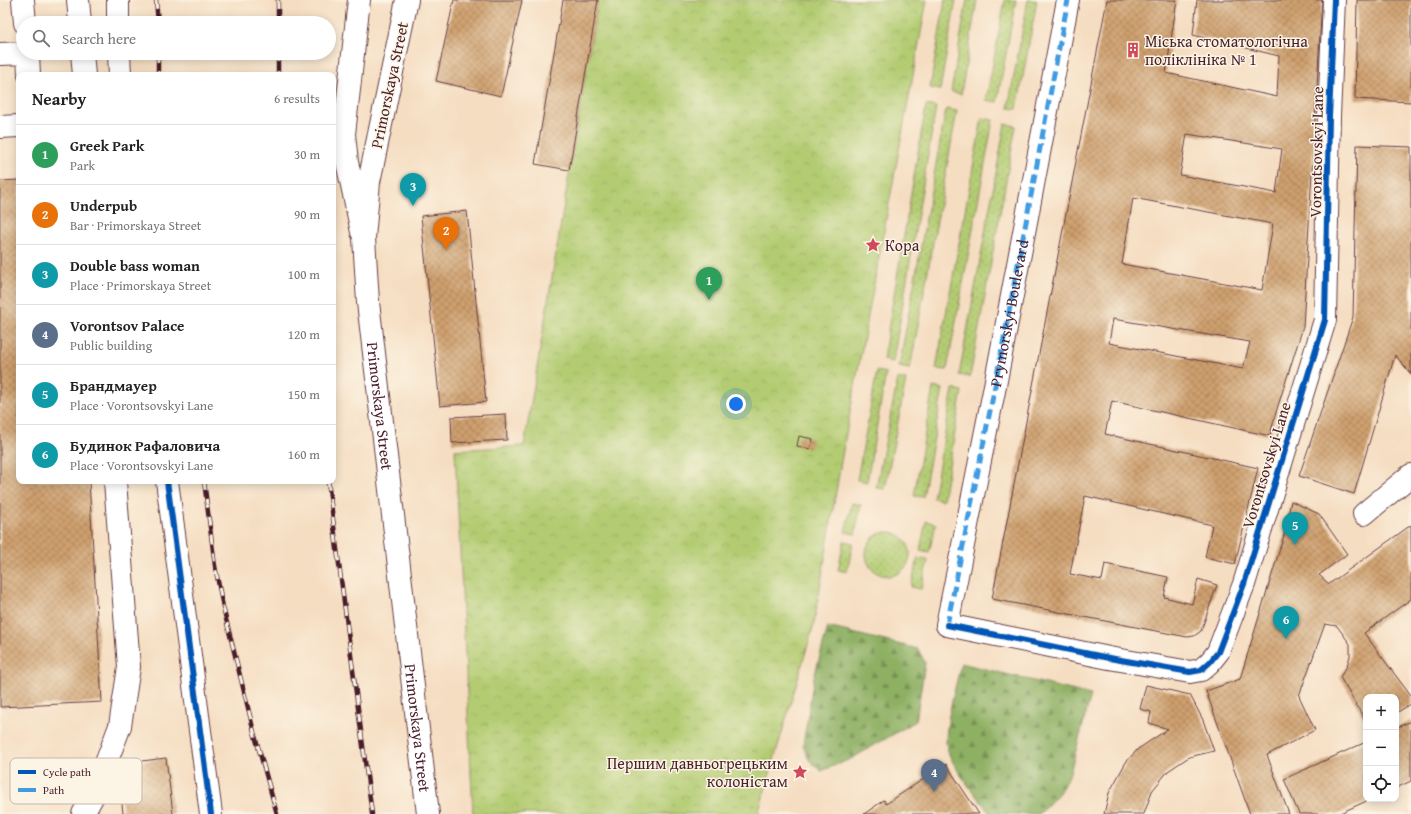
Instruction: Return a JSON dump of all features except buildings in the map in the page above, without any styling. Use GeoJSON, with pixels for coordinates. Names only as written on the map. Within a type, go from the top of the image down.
{"type":"FeatureCollection","features":[{"type":"Feature","properties":{"kind":"street"},"geometry":{"type":"LineString","coordinates":[[23,0],[24,16]]}},
{"type":"Feature","properties":{"kind":"street"},"geometry":{"type":"LineString","coordinates":[[78,0],[79,16]]}},
{"type":"Feature","properties":{"kind":"street"},"geometry":{"type":"LineString","coordinates":[[118,0],[118,16]]}},
{"type":"Feature","properties":{"kind":"street"},"geometry":{"type":"LineString","coordinates":[[359,0],[344,134],[347,162],[364,238]]}},
{"type":"Feature","properties":{"kind":"street","name":"Primorskaya Street"},"geometry":{"type":"LineString","coordinates":[[407,0],[369,182],[364,238],[368,302],[428,814]]}},
{"type":"Feature","properties":{"kind":"street","name":"Prymorskyi Boulevard"},"geometry":{"type":"LineString","coordinates":[[947,625],[994,391],[1068,0]]}},
{"type":"Feature","properties":{"kind":"street","name":"Vorontsovskyi Lane"},"geometry":{"type":"LineString","coordinates":[[947,625],[1109,658],[1190,672],[1201,670],[1218,652],[1244,584],[1326,320],[1329,116],[1334,0]]}},
{"type":"Feature","properties":{"kind":"street"},"geometry":{"type":"LineString","coordinates":[[0,54],[16,53]]}},
{"type":"Feature","properties":{"kind":"street"},"geometry":{"type":"LineString","coordinates":[[28,60],[29,72]]}},
{"type":"Feature","properties":{"kind":"street"},"geometry":{"type":"LineString","coordinates":[[83,60],[84,72]]}},
{"type":"Feature","properties":{"kind":"street"},"geometry":{"type":"LineString","coordinates":[[120,60],[120,72]]}},
{"type":"Feature","properties":{"kind":"street"},"geometry":{"type":"LineString","coordinates":[[0,127],[16,126]]}},
{"type":"Feature","properties":{"kind":"street"},"geometry":{"type":"LineString","coordinates":[[1364,514],[1411,475]]}},
{"type":"Feature","properties":{"kind":"street"},"geometry":{"type":"LineString","coordinates":[[108,758],[120,726],[129,667],[115,484]]}},
{"type":"Feature","properties":{"kind":"street"},"geometry":{"type":"LineString","coordinates":[[167,484],[211,814]]}},
{"type":"Feature","properties":{"kind":"street"},"geometry":{"type":"LineString","coordinates":[[83,814],[88,804]]}},
{"type":"Feature","properties":{"kind":"green space"},"geometry":{"type":"Polygon","coordinates":[[[598,0],[927,0],[843,450],[814,624],[758,814],[473,814],[455,450],[524,446],[598,0]]]}},
{"type":"Feature","properties":{"kind":"green space"},"geometry":{"type":"Polygon","coordinates":[[[945,0],[956,0],[940,90],[930,88],[945,0]]]}},
{"type":"Feature","properties":{"kind":"green space"},"geometry":{"type":"Polygon","coordinates":[[[967,0],[977,0],[961,94],[951,92],[967,0]]]}},
{"type":"Feature","properties":{"kind":"green space"},"geometry":{"type":"Polygon","coordinates":[[[1005,0],[1016,0],[997,102],[986,100],[1005,0]]]}},
{"type":"Feature","properties":{"kind":"green space"},"geometry":{"type":"Polygon","coordinates":[[[1028,0],[1037,0],[1017,109],[1008,108],[1028,0]]]}},
{"type":"Feature","properties":{"kind":"green space"},"geometry":{"type":"Polygon","coordinates":[[[926,105],[936,107],[893,362],[883,360],[926,105]]]}},
{"type":"Feature","properties":{"kind":"green space"},"geometry":{"type":"Polygon","coordinates":[[[946,109],[957,111],[910,369],[899,367],[946,109]]]}},
{"type":"Feature","properties":{"kind":"green space"},"geometry":{"type":"Polygon","coordinates":[[[982,118],[993,120],[947,370],[936,369],[982,118]]]}},
{"type":"Feature","properties":{"kind":"green space"},"geometry":{"type":"Polygon","coordinates":[[[1005,124],[1016,126],[970,377],[959,375],[1005,124]]]}},
{"type":"Feature","properties":{"kind":"green space"},"geometry":{"type":"Polygon","coordinates":[[[877,371],[886,373],[867,482],[857,480],[877,371]]]}},
{"type":"Feature","properties":{"kind":"green space"},"geometry":{"type":"Polygon","coordinates":[[[898,378],[906,380],[885,489],[876,488],[898,378]]]}},
{"type":"Feature","properties":{"kind":"green space"},"geometry":{"type":"Polygon","coordinates":[[[933,387],[943,389],[923,497],[914,496],[933,387]]]}},
{"type":"Feature","properties":{"kind":"green space"},"geometry":{"type":"Polygon","coordinates":[[[953,389],[962,391],[943,500],[933,498],[953,389]]]}},
{"type":"Feature","properties":{"kind":"green space"},"geometry":{"type":"Polygon","coordinates":[[[852,503],[861,505],[855,534],[845,532],[852,503]]]}},
{"type":"Feature","properties":{"kind":"green space"},"geometry":{"type":"Polygon","coordinates":[[[926,521],[936,524],[929,552],[920,550],[926,521]]]}},
{"type":"Feature","properties":{"kind":"green space"},"geometry":{"type":"Polygon","coordinates":[[[884,532],[892,532],[904,538],[910,550],[910,558],[904,570],[892,576],[884,576],[872,570],[866,558],[866,550],[872,538],[884,532]]]}},
{"type":"Feature","properties":{"kind":"green space"},"geometry":{"type":"Polygon","coordinates":[[[844,541],[853,543],[847,572],[838,570],[844,541]]]}},
{"type":"Feature","properties":{"kind":"green space"},"geometry":{"type":"Polygon","coordinates":[[[918,558],[928,560],[921,589],[911,587],[918,558]]]}},
{"type":"Feature","properties":{"kind":"green space"},"geometry":{"type":"Polygon","coordinates":[[[828,627],[918,649],[925,663],[916,721],[851,759],[821,771],[809,760],[803,745],[814,677],[828,627]]]}},
{"type":"Feature","properties":{"kind":"green space"},"geometry":{"type":"Polygon","coordinates":[[[961,663],[1091,695],[1069,776],[1059,793],[1039,814],[991,814],[978,799],[951,759],[947,750],[946,733],[961,663]]]}},
{"type":"Feature","properties":{"kind":"railway"},"geometry":{"type":"LineString","coordinates":[[156,0],[157,16]]}},
{"type":"Feature","properties":{"kind":"railway"},"geometry":{"type":"LineString","coordinates":[[278,0],[278,16]]}},
{"type":"Feature","properties":{"kind":"railway"},"geometry":{"type":"LineString","coordinates":[[158,60],[158,72]]}},
{"type":"Feature","properties":{"kind":"railway"},"geometry":{"type":"LineString","coordinates":[[278,60],[278,72]]}},
{"type":"Feature","properties":{"kind":"railway"},"geometry":{"type":"LineString","coordinates":[[204,484],[215,566],[223,607],[254,732],[277,814]]}},
{"type":"Feature","properties":{"kind":"railway"},"geometry":{"type":"LineString","coordinates":[[328,484],[372,814]]}},
{"type":"Feature","properties":{"kind":"marked path"},"geometry":{"type":"LineString","coordinates":[[947,625],[994,391],[1068,0]]}},
{"type":"Feature","properties":{"kind":"cycle path"},"geometry":{"type":"LineString","coordinates":[[947,625],[1109,658],[1190,672],[1201,670],[1218,652],[1244,584],[1325,320],[1329,116],[1334,0]]}},
{"type":"Feature","properties":{"kind":"cycle path"},"geometry":{"type":"LineString","coordinates":[[167,484],[211,814]]}},
{"type":"Feature","properties":{"kind":"place","name":"Міська стоматологічна поліклініка № 1"},"geometry":{"type":"Point","coordinates":[1133,50]}},
{"type":"Feature","properties":{"kind":"place","name":"Double bass woman"},"geometry":{"type":"Point","coordinates":[413,206]}},
{"type":"Feature","properties":{"kind":"place","name":"Кора"},"geometry":{"type":"Point","coordinates":[873,245]}},
{"type":"Feature","properties":{"kind":"place","name":"Underpub"},"geometry":{"type":"Point","coordinates":[446,250]}},
{"type":"Feature","properties":{"kind":"place","name":"Greek Park"},"geometry":{"type":"Point","coordinates":[709,300]}},
{"type":"Feature","properties":{"kind":"place","name":"Брандмауер"},"geometry":{"type":"Point","coordinates":[1295,545]}},
{"type":"Feature","properties":{"kind":"place","name":"Будинок Рафаловича"},"geometry":{"type":"Point","coordinates":[1286,639]}},
{"type":"Feature","properties":{"kind":"place","name":"Першим давньогрецьким колоністам"},"geometry":{"type":"Point","coordinates":[800,772]}},
{"type":"Feature","properties":{"kind":"place","name":"Vorontsov Palace"},"geometry":{"type":"Point","coordinates":[934,792]}}]}
